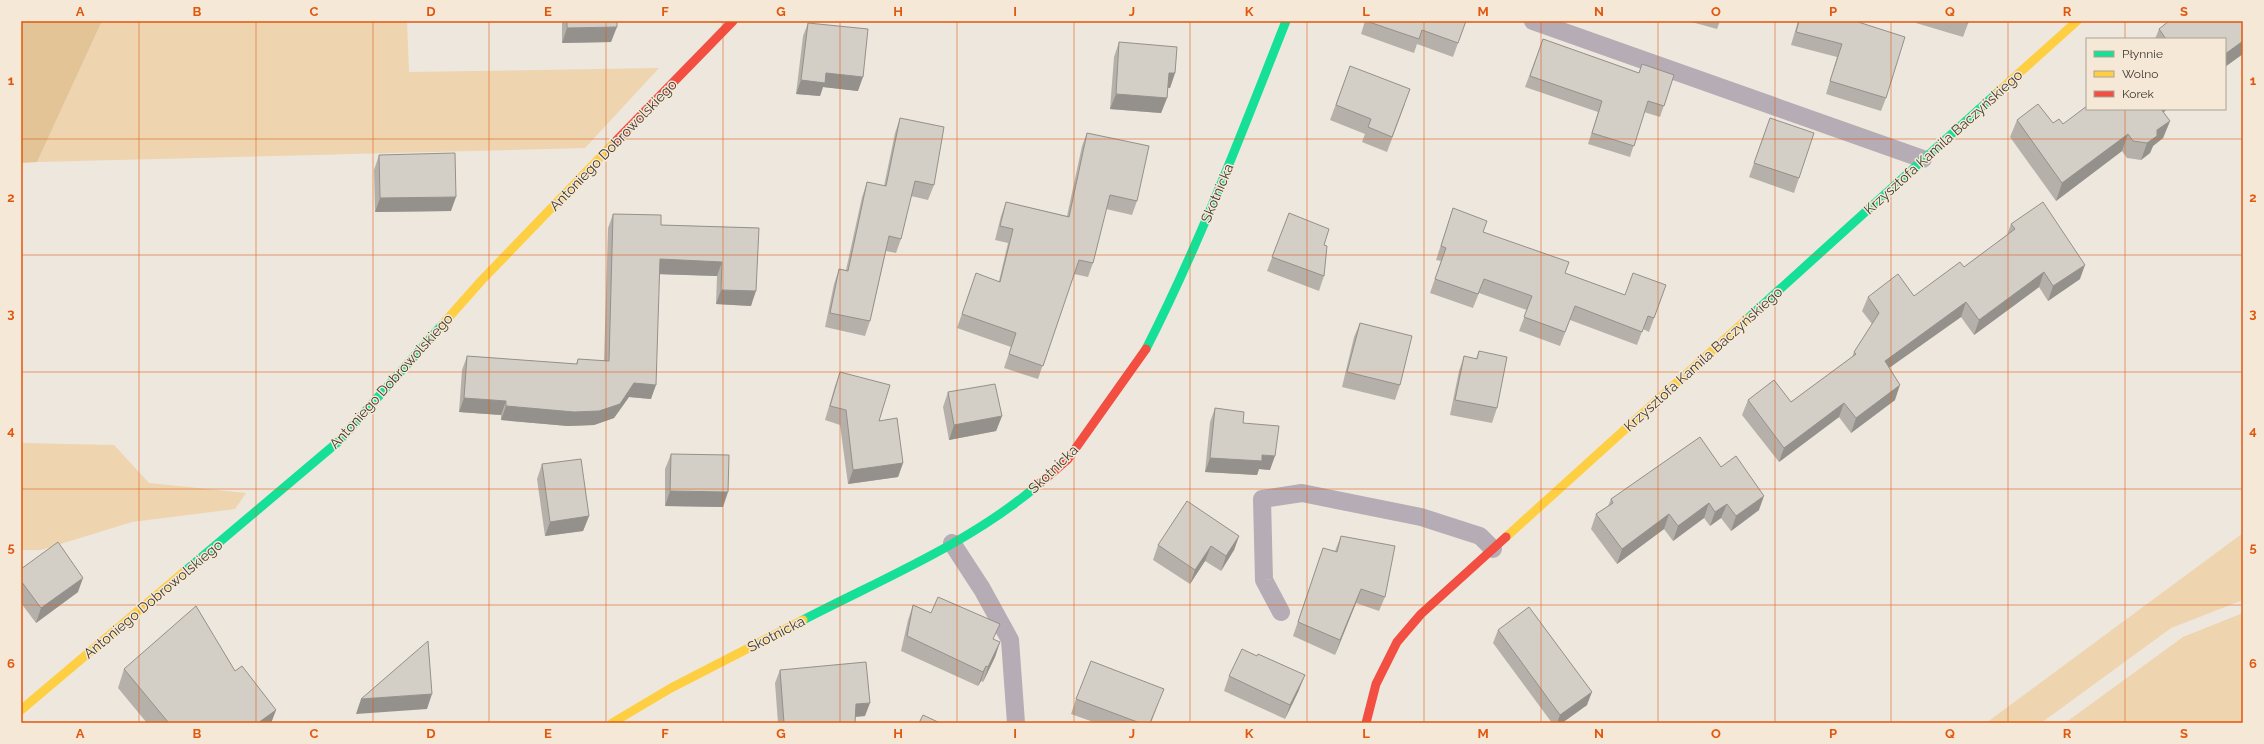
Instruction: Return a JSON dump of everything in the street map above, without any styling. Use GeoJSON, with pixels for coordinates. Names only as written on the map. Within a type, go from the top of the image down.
{"type":"FeatureCollection","features":[{"type":"Feature","properties":{"kind":"street","name":"Antoniego Dobrowolskiego"},"geometry":{"type":"LineString","coordinates":[[21,710],[339,441],[481,281],[733,21]]}},
{"type":"Feature","properties":{"kind":"street","name":"Skotnicka"},"geometry":{"type":"LineString","coordinates":[[612,723],[671,688],[952,543],[1020,500],[1068,459],[1142,357],[1173,296],[1235,150],[1286,21]]}},
{"type":"Feature","properties":{"kind":"street","name":"Krzysztofa Kamila Baczyńskiego"},"geometry":{"type":"LineString","coordinates":[[1366,723],[1376,684],[1397,642],[1420,614],[2077,21]]}},
{"type":"Feature","properties":{"kind":"lane"},"geometry":{"type":"LineString","coordinates":[[1533,21],[1923,159]]}},
{"type":"Feature","properties":{"kind":"lane"},"geometry":{"type":"LineString","coordinates":[[1281,612],[1264,580],[1262,499],[1302,493],[1421,517],[1480,536],[1493,549]]}},
{"type":"Feature","properties":{"kind":"lane"},"geometry":{"type":"LineString","coordinates":[[952,543],[982,589],[1010,640],[1016,723]]}},
{"type":"Feature","properties":{"kind":"shaded area"},"geometry":{"type":"Polygon","coordinates":[[[21,21],[102,21],[37,162],[21,163],[21,21]]]}},
{"type":"Feature","properties":{"kind":"shaded area"},"geometry":{"type":"Polygon","coordinates":[[[102,21],[407,21],[409,72],[659,68],[585,148],[37,162],[102,21]]]}},
{"type":"Feature","properties":{"kind":"shaded area"},"geometry":{"type":"Polygon","coordinates":[[[21,443],[114,445],[149,483],[246,493],[235,509],[132,522],[41,550],[21,550],[21,443]]]}},
{"type":"Feature","properties":{"kind":"shaded area"},"geometry":{"type":"Polygon","coordinates":[[[2243,533],[2243,600],[2171,628],[2041,723],[1986,723],[2243,533]]]}},
{"type":"Feature","properties":{"kind":"shaded area"},"geometry":{"type":"Polygon","coordinates":[[[2243,613],[2243,723],[2065,723],[2183,637],[2243,613]]]}},
{"type":"Feature","properties":{"kind":"building"},"geometry":{"type":"Polygon","coordinates":[[[567,21],[617,21],[617,27],[567,28],[567,21]]]}},
{"type":"Feature","properties":{"kind":"building"},"geometry":{"type":"Polygon","coordinates":[[[1366,21],[1466,21],[1458,43],[1422,30],[1419,39],[1366,21]]]}},
{"type":"Feature","properties":{"kind":"building"},"geometry":{"type":"Polygon","coordinates":[[[1799,21],[1855,21],[1905,37],[1886,98],[1830,81],[1842,44],[1796,32],[1799,21]]]}},
{"type":"Feature","properties":{"kind":"building"},"geometry":{"type":"Polygon","coordinates":[[[2169,21],[2243,21],[2243,41],[2226,53],[2226,38],[2165,38],[2159,29],[2169,21]]]}},
{"type":"Feature","properties":{"kind":"building"},"geometry":{"type":"Polygon","coordinates":[[[808,23],[868,29],[863,77],[826,73],[825,83],[801,80],[808,23]]]}},
{"type":"Feature","properties":{"kind":"building"},"geometry":{"type":"Polygon","coordinates":[[[1543,39],[1639,73],[1642,64],[1674,75],[1664,106],[1648,101],[1634,146],[1592,133],[1602,101],[1530,76],[1543,39]]]}},
{"type":"Feature","properties":{"kind":"building"},"geometry":{"type":"Polygon","coordinates":[[[1119,42],[1177,47],[1175,73],[1169,73],[1167,98],[1116,94],[1119,42]]]}},
{"type":"Feature","properties":{"kind":"building"},"geometry":{"type":"Polygon","coordinates":[[[1350,66],[1410,89],[1392,137],[1368,127],[1371,119],[1336,105],[1350,66]]]}},
{"type":"Feature","properties":{"kind":"building"},"geometry":{"type":"Polygon","coordinates":[[[2038,104],[2053,123],[2059,119],[2063,124],[2086,107],[2086,110],[2162,110],[2170,121],[2157,130],[2157,136],[2147,143],[2133,141],[2128,134],[2062,183],[2017,120],[2038,104]]]}},
{"type":"Feature","properties":{"kind":"building"},"geometry":{"type":"Polygon","coordinates":[[[900,118],[944,127],[934,185],[915,181],[901,239],[889,236],[870,321],[830,313],[839,269],[848,271],[867,182],[886,186],[900,118]]]}},
{"type":"Feature","properties":{"kind":"building"},"geometry":{"type":"Polygon","coordinates":[[[1770,118],[1814,133],[1799,178],[1754,163],[1770,118]]]}},
{"type":"Feature","properties":{"kind":"building"},"geometry":{"type":"Polygon","coordinates":[[[1087,133],[1149,146],[1137,201],[1110,195],[1093,263],[1079,260],[1043,366],[1009,354],[1016,333],[962,314],[976,273],[1000,282],[1013,229],[1000,226],[1006,202],[1069,217],[1087,133]]]}},
{"type":"Feature","properties":{"kind":"building"},"geometry":{"type":"Polygon","coordinates":[[[455,153],[456,197],[380,198],[379,155],[455,153]]]}},
{"type":"Feature","properties":{"kind":"building"},"geometry":{"type":"Polygon","coordinates":[[[2043,202],[2085,265],[2053,286],[2044,272],[1979,320],[1966,302],[1885,361],[1900,385],[1856,418],[1844,403],[1784,448],[1748,400],[1774,380],[1791,402],[1856,354],[1854,352],[1879,313],[1868,297],[1898,274],[1914,296],[1960,262],[1964,267],[2015,229],[2011,224],[2043,202]]]}},
{"type":"Feature","properties":{"kind":"building"},"geometry":{"type":"Polygon","coordinates":[[[1453,208],[1487,221],[1483,232],[1569,262],[1565,273],[1625,295],[1633,273],[1666,285],[1654,318],[1648,316],[1642,332],[1575,306],[1565,332],[1524,317],[1532,296],[1484,279],[1478,294],[1435,279],[1446,248],[1441,246],[1453,208]]]}},
{"type":"Feature","properties":{"kind":"building"},"geometry":{"type":"Polygon","coordinates":[[[1289,213],[1329,229],[1324,245],[1327,246],[1324,276],[1272,257],[1289,213]]]}},
{"type":"Feature","properties":{"kind":"building"},"geometry":{"type":"Polygon","coordinates":[[[613,214],[661,215],[661,225],[759,228],[756,291],[721,290],[722,262],[660,259],[656,385],[634,383],[620,404],[599,411],[574,412],[506,406],[506,401],[464,398],[467,356],[577,364],[578,359],[609,361],[613,214]]]}},
{"type":"Feature","properties":{"kind":"building"},"geometry":{"type":"Polygon","coordinates":[[[1360,323],[1412,336],[1400,385],[1347,372],[1360,323]]]}},
{"type":"Feature","properties":{"kind":"building"},"geometry":{"type":"Polygon","coordinates":[[[1479,351],[1507,357],[1497,408],[1455,400],[1464,356],[1477,359],[1479,351]]]}},
{"type":"Feature","properties":{"kind":"building"},"geometry":{"type":"Polygon","coordinates":[[[840,372],[890,385],[879,421],[897,418],[903,463],[853,470],[846,410],[830,406],[840,372]]]}},
{"type":"Feature","properties":{"kind":"building"},"geometry":{"type":"Polygon","coordinates":[[[995,384],[1002,416],[954,425],[948,392],[995,384]]]}},
{"type":"Feature","properties":{"kind":"building"},"geometry":{"type":"Polygon","coordinates":[[[1215,408],[1244,412],[1243,423],[1279,426],[1275,456],[1262,455],[1262,461],[1210,458],[1215,408]]]}},
{"type":"Feature","properties":{"kind":"building"},"geometry":{"type":"Polygon","coordinates":[[[1700,437],[1721,467],[1736,456],[1764,496],[1736,516],[1727,504],[1715,512],[1709,503],[1678,526],[1669,514],[1622,549],[1596,514],[1613,503],[1611,499],[1700,437]]]}},
{"type":"Feature","properties":{"kind":"building"},"geometry":{"type":"Polygon","coordinates":[[[671,454],[729,455],[728,492],[670,491],[671,454]]]}},
{"type":"Feature","properties":{"kind":"building"},"geometry":{"type":"Polygon","coordinates":[[[581,459],[589,516],[550,522],[542,464],[581,459]]]}},
{"type":"Feature","properties":{"kind":"building"},"geometry":{"type":"Polygon","coordinates":[[[1187,501],[1239,536],[1226,556],[1211,546],[1195,570],[1158,545],[1187,501]]]}},
{"type":"Feature","properties":{"kind":"building"},"geometry":{"type":"Polygon","coordinates":[[[1341,536],[1395,546],[1385,597],[1361,589],[1340,640],[1298,622],[1323,548],[1337,552],[1341,536]]]}},
{"type":"Feature","properties":{"kind":"building"},"geometry":{"type":"Polygon","coordinates":[[[58,542],[83,578],[41,608],[21,581],[21,569],[58,542]]]}},
{"type":"Feature","properties":{"kind":"building"},"geometry":{"type":"Polygon","coordinates":[[[938,597],[1000,624],[993,639],[1000,642],[988,667],[986,666],[983,672],[907,636],[913,605],[931,613],[938,597]]]}},
{"type":"Feature","properties":{"kind":"building"},"geometry":{"type":"Polygon","coordinates":[[[196,606],[235,671],[242,666],[276,710],[258,723],[167,723],[168,722],[124,669],[196,606]]]}},
{"type":"Feature","properties":{"kind":"building"},"geometry":{"type":"Polygon","coordinates":[[[1529,607],[1592,692],[1560,715],[1498,630],[1529,607]]]}},
{"type":"Feature","properties":{"kind":"building"},"geometry":{"type":"Polygon","coordinates":[[[428,641],[432,694],[361,699],[428,641]]]}},
{"type":"Feature","properties":{"kind":"building"},"geometry":{"type":"Polygon","coordinates":[[[1242,649],[1257,656],[1258,654],[1305,675],[1290,705],[1229,676],[1242,649]]]}},
{"type":"Feature","properties":{"kind":"building"},"geometry":{"type":"Polygon","coordinates":[[[1091,661],[1164,689],[1150,723],[1140,723],[1076,699],[1091,661]]]}},
{"type":"Feature","properties":{"kind":"building"},"geometry":{"type":"Polygon","coordinates":[[[866,662],[870,703],[856,704],[855,723],[784,723],[780,670],[866,662]]]}},
{"type":"Feature","properties":{"kind":"building"},"geometry":{"type":"Polygon","coordinates":[[[923,715],[940,723],[919,723],[923,715]]]}},
{"type":"Feature","properties":{"kind":"traffic: fast"},"geometry":{"type":"LineString","coordinates":[[1146,349],[1166,309],[1202,228],[1237,146],[1286,21]]}},
{"type":"Feature","properties":{"kind":"traffic: fast"},"geometry":{"type":"LineString","coordinates":[[1747,319],[1998,92]]}},
{"type":"Feature","properties":{"kind":"traffic: fast"},"geometry":{"type":"LineString","coordinates":[[184,572],[339,441],[442,325]]}},
{"type":"Feature","properties":{"kind":"traffic: fast"},"geometry":{"type":"LineString","coordinates":[[803,620],[894,575],[955,542],[1012,506],[1038,485]]}},
{"type":"Feature","properties":{"kind":"traffic: slow"},"geometry":{"type":"LineString","coordinates":[[1998,92],[2077,21]]}},
{"type":"Feature","properties":{"kind":"traffic: slow"},"geometry":{"type":"LineString","coordinates":[[442,325],[481,281],[615,142]]}},
{"type":"Feature","properties":{"kind":"traffic: slow"},"geometry":{"type":"LineString","coordinates":[[1506,537],[1747,319]]}},
{"type":"Feature","properties":{"kind":"traffic: slow"},"geometry":{"type":"LineString","coordinates":[[21,710],[184,572]]}},
{"type":"Feature","properties":{"kind":"traffic: slow"},"geometry":{"type":"LineString","coordinates":[[612,723],[671,688],[803,620]]}},
{"type":"Feature","properties":{"kind":"traffic: jam"},"geometry":{"type":"LineString","coordinates":[[615,142],[733,21]]}},
{"type":"Feature","properties":{"kind":"traffic: jam"},"geometry":{"type":"LineString","coordinates":[[1038,485],[1068,459],[1146,349]]}},
{"type":"Feature","properties":{"kind":"traffic: jam"},"geometry":{"type":"LineString","coordinates":[[1366,723],[1376,684],[1397,642],[1421,614],[1506,537]]}}]}
